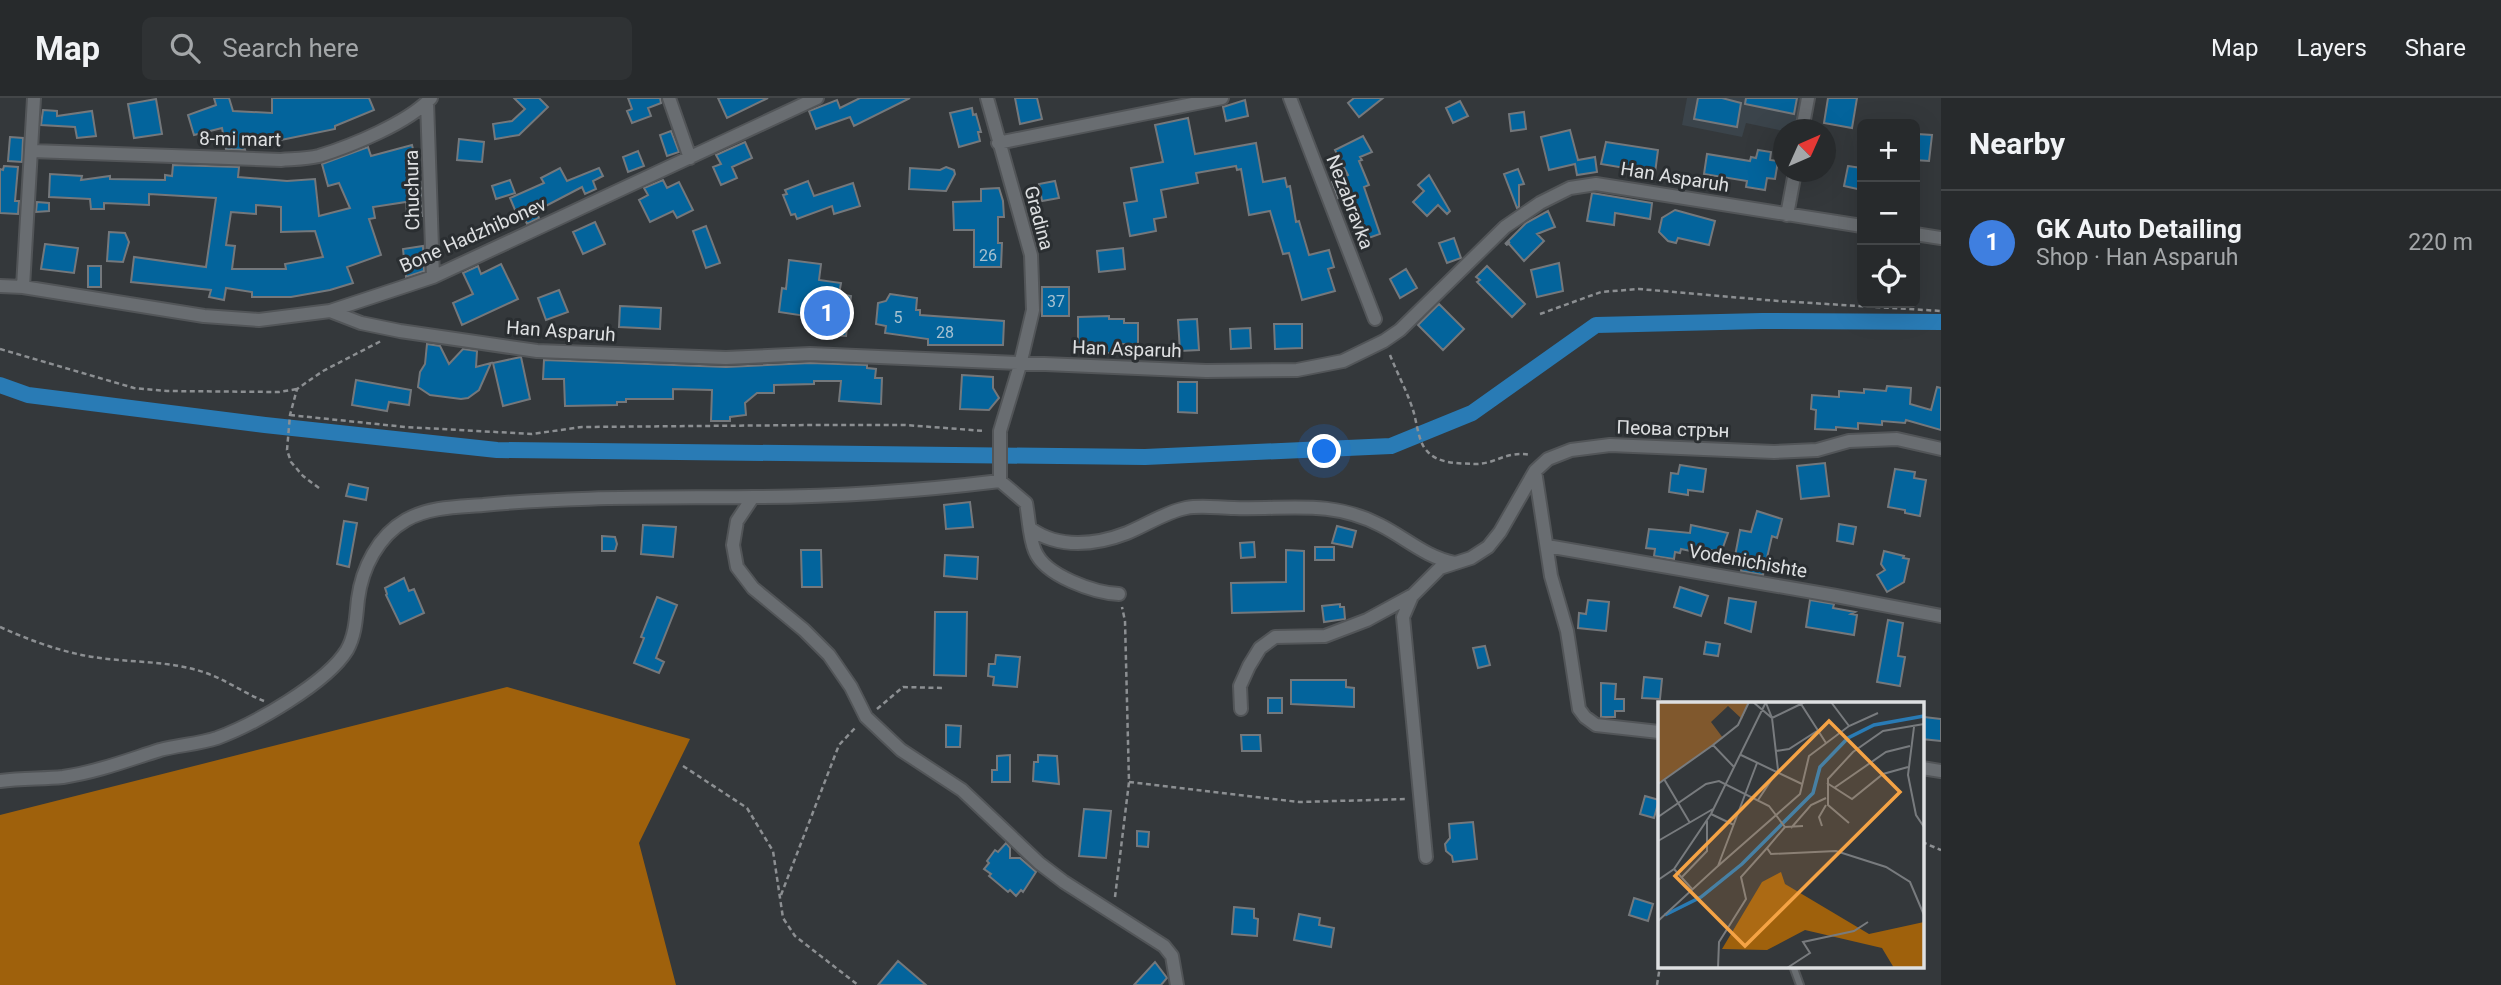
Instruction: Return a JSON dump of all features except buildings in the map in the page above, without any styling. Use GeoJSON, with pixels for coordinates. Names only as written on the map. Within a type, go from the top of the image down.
{"type":"FeatureCollection","features":[{"type":"Feature","properties":{"kind":"street"},"geometry":{"type":"LineString","coordinates":[[23,287],[34,98]]}},
{"type":"Feature","properties":{"kind":"street"},"geometry":{"type":"LineString","coordinates":[[669,98],[690,159]]}},
{"type":"Feature","properties":{"kind":"street","name":"Bone Hadzhibonev"},"geometry":{"type":"LineString","coordinates":[[0,286],[23,287],[204,316],[259,320],[330,311],[433,277],[817,98]]}},
{"type":"Feature","properties":{"kind":"street","name":"Gradina"},"geometry":{"type":"LineString","coordinates":[[987,98],[1031,255],[1033,310],[1000,430],[1000,481]]}},
{"type":"Feature","properties":{"kind":"street"},"geometry":{"type":"LineString","coordinates":[[998,143],[1222,98]]}},
{"type":"Feature","properties":{"kind":"street","name":"Nezabravka"},"geometry":{"type":"LineString","coordinates":[[1290,98],[1375,319]]}},
{"type":"Feature","properties":{"kind":"street"},"geometry":{"type":"LineString","coordinates":[[1804,119],[1808,98]]}},
{"type":"Feature","properties":{"kind":"street","name":"8-mi mart"},"geometry":{"type":"LineString","coordinates":[[32,151],[281,160],[316,156],[358,142],[395,123],[429,100]]}},
{"type":"Feature","properties":{"kind":"street","name":"Chuchura"},"geometry":{"type":"LineString","coordinates":[[429,100],[433,277]]}},
{"type":"Feature","properties":{"kind":"street"},"geometry":{"type":"LineString","coordinates":[[1787,215],[1793,182]]}},
{"type":"Feature","properties":{"kind":"street","name":"Han Asparuh"},"geometry":{"type":"LineString","coordinates":[[330,311],[361,323],[400,331],[537,351],[726,358],[810,354],[1020,365],[1206,371],[1297,370],[1343,361],[1384,341],[1399,330],[1505,227],[1540,203],[1570,188],[1596,184],[1857,225]]}},
{"type":"Feature","properties":{"kind":"street"},"geometry":{"type":"LineString","coordinates":[[1920,235],[1941,238]]}},
{"type":"Feature","properties":{"kind":"street","name":"Пеова стрън"},"geometry":{"type":"LineString","coordinates":[[1412,596],[1424,581],[1440,568],[1471,558],[1494,540],[1535,471],[1548,458],[1571,450],[1610,445],[1774,452],[1816,450],[1849,441],[1897,439],[1941,449]]}},
{"type":"Feature","properties":{"kind":"street"},"geometry":{"type":"LineString","coordinates":[[1535,471],[1551,576],[1567,631],[1579,709],[1596,725],[1658,732]]}},
{"type":"Feature","properties":{"kind":"street"},"geometry":{"type":"LineString","coordinates":[[0,781],[64,777],[111,766],[174,746],[215,739],[243,727],[302,694],[347,650],[357,623],[358,597],[368,561],[382,540],[405,520],[434,510],[506,502],[596,498],[824,497],[926,490],[1000,481],[1026,503],[1034,550],[1041,563],[1054,573],[1103,594],[1119,594]]}},
{"type":"Feature","properties":{"kind":"street"},"geometry":{"type":"LineString","coordinates":[[753,497],[737,521],[733,545],[737,567],[753,588],[804,629],[829,654],[851,687],[866,717],[901,750],[962,790],[1039,863],[1164,946],[1172,956],[1177,985]]}},
{"type":"Feature","properties":{"kind":"street"},"geometry":{"type":"LineString","coordinates":[[1031,529],[1051,540],[1065,544],[1080,543],[1127,533],[1166,514],[1186,508],[1299,506],[1340,510],[1379,524],[1438,559],[1455,563]]}},
{"type":"Feature","properties":{"kind":"street","name":"Vodenichishte"},"geometry":{"type":"LineString","coordinates":[[1547,546],[1941,617]]}},
{"type":"Feature","properties":{"kind":"street"},"geometry":{"type":"LineString","coordinates":[[1241,709],[1240,686],[1249,666],[1260,648],[1275,637],[1325,636],[1367,620],[1412,596]]}},
{"type":"Feature","properties":{"kind":"street"},"geometry":{"type":"LineString","coordinates":[[1412,596],[1402,617],[1426,857]]}},
{"type":"Feature","properties":{"kind":"lane"},"geometry":{"type":"LineString","coordinates":[[1794,968],[1800,985]]}},
{"type":"Feature","properties":{"kind":"path"},"geometry":{"type":"LineString","coordinates":[[1541,314],[1601,292],[1639,289],[1941,311]]}},
{"type":"Feature","properties":{"kind":"path"},"geometry":{"type":"LineString","coordinates":[[0,349],[134,388],[279,392],[297,389],[323,371],[400,331]]}},
{"type":"Feature","properties":{"kind":"path"},"geometry":{"type":"LineString","coordinates":[[1384,341],[1413,410],[1426,450],[1439,460],[1491,462],[1504,455],[1521,453],[1548,458]]}},
{"type":"Feature","properties":{"kind":"path"},"geometry":{"type":"LineString","coordinates":[[297,389],[289,421],[287,450],[291,462],[319,488]]}},
{"type":"Feature","properties":{"kind":"path"},"geometry":{"type":"LineString","coordinates":[[290,415],[405,427],[532,434],[582,427],[905,425],[1000,430]]}},
{"type":"Feature","properties":{"kind":"path"},"geometry":{"type":"LineString","coordinates":[[1113,913],[1129,782],[1125,621],[1119,594]]}},
{"type":"Feature","properties":{"kind":"path"},"geometry":{"type":"LineString","coordinates":[[0,627],[58,649],[92,657],[176,666],[206,673],[279,707]]}},
{"type":"Feature","properties":{"kind":"path"},"geometry":{"type":"LineString","coordinates":[[780,898],[839,744],[866,717],[903,687],[942,688]]}},
{"type":"Feature","properties":{"kind":"path"},"geometry":{"type":"LineString","coordinates":[[683,766],[747,808],[773,851],[783,918],[796,936],[858,985]]}},
{"type":"Feature","properties":{"kind":"path"},"geometry":{"type":"LineString","coordinates":[[1129,782],[1298,802],[1421,799]]}},
{"type":"Feature","properties":{"kind":"path"},"geometry":{"type":"LineString","coordinates":[[1924,843],[1941,850]]}},
{"type":"Feature","properties":{"kind":"shaded area"},"geometry":{"type":"Polygon","coordinates":[[[1687,98],[1803,98],[1800,119],[1773,119],[1773,129],[1746,123],[1742,137],[1682,125],[1687,98]]]}},
{"type":"Feature","properties":{"kind":"shaded area"},"geometry":{"type":"Polygon","coordinates":[[[507,687],[690,739],[639,843],[676,985],[0,985],[0,815],[507,687]]]}},
{"type":"Feature","properties":{"kind":"waterway"},"geometry":{"type":"LineString","coordinates":[[0,385],[28,395],[265,425],[497,450],[1145,457],[1391,446],[1472,413],[1596,325],[1762,321],[1941,322]]}},
{"type":"Feature","properties":{"kind":"place","name":"GK Auto Detailing"},"geometry":{"type":"Point","coordinates":[827,313]}}]}
